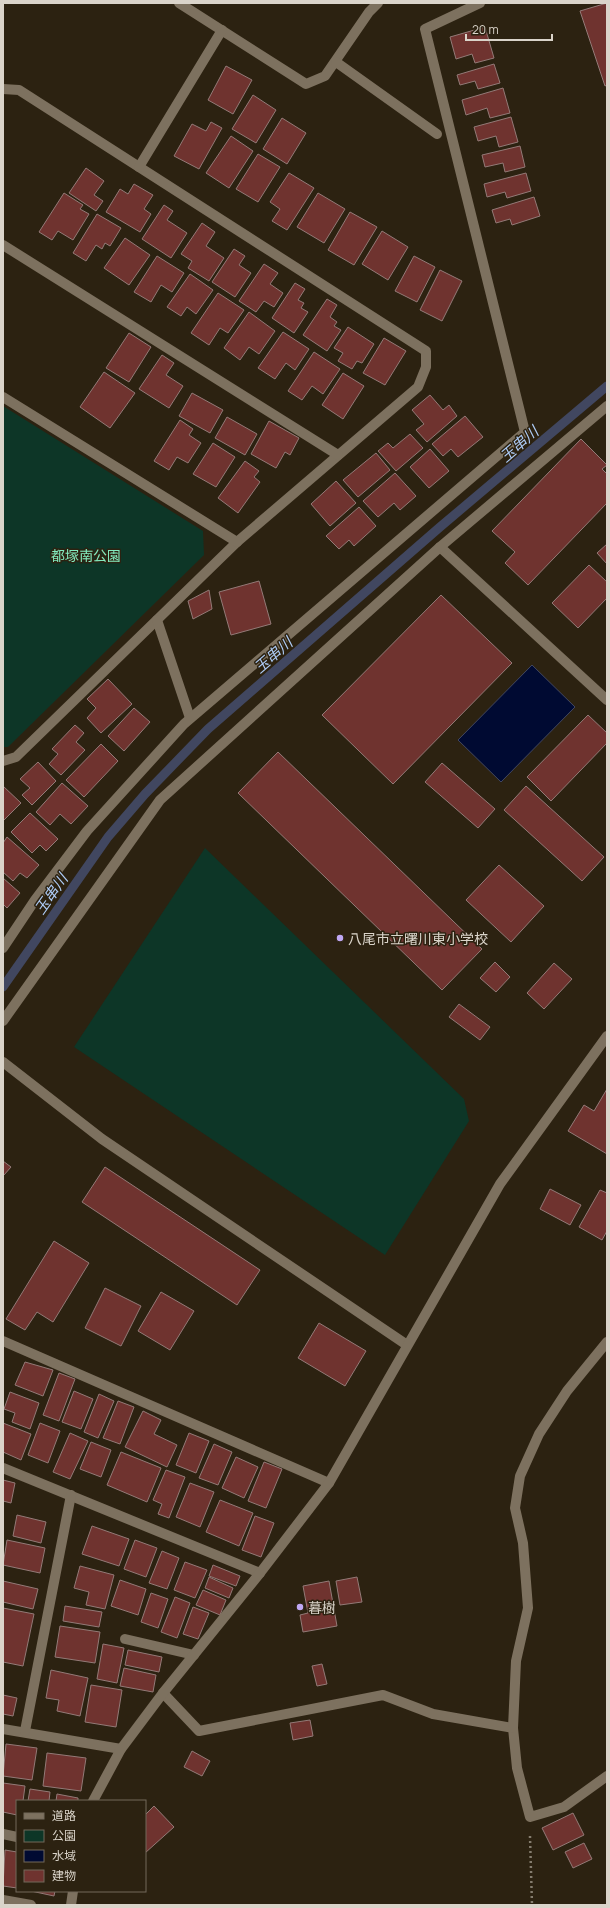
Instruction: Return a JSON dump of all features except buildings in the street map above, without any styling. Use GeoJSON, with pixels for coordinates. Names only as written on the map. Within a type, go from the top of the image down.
{"type":"FeatureCollection","features":[{"type":"Feature","properties":{"kind":"street"},"geometry":{"type":"LineString","coordinates":[[179,3],[306,84],[325,76],[369,12],[378,3]]}},
{"type":"Feature","properties":{"kind":"street"},"geometry":{"type":"LineString","coordinates":[[3,948],[87,831],[123,789],[190,718],[525,432],[425,29],[480,3]]}},
{"type":"Feature","properties":{"kind":"street"},"geometry":{"type":"LineString","coordinates":[[139,167],[222,30]]}},
{"type":"Feature","properties":{"kind":"street"},"geometry":{"type":"LineString","coordinates":[[336,62],[437,134]]}},
{"type":"Feature","properties":{"kind":"street"},"geometry":{"type":"LineString","coordinates":[[3,88],[18,90],[426,351],[426,367],[418,387],[237,542],[16,757],[3,761]]}},
{"type":"Feature","properties":{"kind":"street"},"geometry":{"type":"LineString","coordinates":[[3,245],[338,456]]}},
{"type":"Feature","properties":{"kind":"street"},"geometry":{"type":"LineString","coordinates":[[3,397],[237,542]]}},
{"type":"Feature","properties":{"kind":"street"},"geometry":{"type":"LineString","coordinates":[[3,1021],[160,800],[440,547],[607,406]]}},
{"type":"Feature","properties":{"kind":"street"},"geometry":{"type":"LineString","coordinates":[[440,547],[607,700]]}},
{"type":"Feature","properties":{"kind":"street"},"geometry":{"type":"LineString","coordinates":[[157,620],[190,718]]}},
{"type":"Feature","properties":{"kind":"street"},"geometry":{"type":"LineString","coordinates":[[94,1800],[121,1749],[163,1693],[260,1573],[329,1484],[500,1184],[607,1036]]}},
{"type":"Feature","properties":{"kind":"street"},"geometry":{"type":"LineString","coordinates":[[3,1062],[102,1139],[407,1345]]}},
{"type":"Feature","properties":{"kind":"street"},"geometry":{"type":"LineString","coordinates":[[3,1341],[329,1484]]}},
{"type":"Feature","properties":{"kind":"street"},"geometry":{"type":"LineString","coordinates":[[607,1342],[567,1392],[539,1434],[520,1476],[514,1508],[523,1543],[528,1608],[516,1661],[513,1728],[517,1768],[530,1817],[564,1807],[607,1776]]}},
{"type":"Feature","properties":{"kind":"street"},"geometry":{"type":"LineString","coordinates":[[3,1468],[260,1573]]}},
{"type":"Feature","properties":{"kind":"street"},"geometry":{"type":"LineString","coordinates":[[25,1731],[71,1495]]}},
{"type":"Feature","properties":{"kind":"street"},"geometry":{"type":"LineString","coordinates":[[125,1639],[194,1655]]}},
{"type":"Feature","properties":{"kind":"street"},"geometry":{"type":"LineString","coordinates":[[163,1693],[199,1731],[383,1695],[433,1714],[513,1728]]}},
{"type":"Feature","properties":{"kind":"street"},"geometry":{"type":"LineString","coordinates":[[3,1729],[25,1731],[121,1749]]}},
{"type":"Feature","properties":{"kind":"street"},"geometry":{"type":"LineString","coordinates":[[3,1834],[16,1837]]}},
{"type":"Feature","properties":{"kind":"street"},"geometry":{"type":"LineString","coordinates":[[71,1905],[73,1892]]}},
{"type":"Feature","properties":{"kind":"street"},"geometry":{"type":"LineString","coordinates":[[6,1902],[31,1905]]}},
{"type":"Feature","properties":{"kind":"path"},"geometry":{"type":"LineString","coordinates":[[530,1817],[532,1905]]}},
{"type":"Feature","properties":{"kind":"green space","name":"都塚南公園"},"geometry":{"type":"Polygon","coordinates":[[[3,406],[203,531],[204,555],[8,747],[3,747],[3,406]]]}},
{"type":"Feature","properties":{"kind":"green space"},"geometry":{"type":"Polygon","coordinates":[[[205,848],[464,1099],[469,1121],[385,1255],[74,1047],[205,848]]]}},
{"type":"Feature","properties":{"kind":"water"},"geometry":{"type":"Polygon","coordinates":[[[532,665],[575,707],[501,782],[458,740],[532,665]]]}},
{"type":"Feature","properties":{"kind":"waterway","name":"玉串川"},"geometry":{"type":"LineString","coordinates":[[3,987],[108,837],[145,794],[208,729],[440,527],[607,386]]}},
{"type":"Feature","properties":{"kind":"place","name":"八尾市立曙川東小学校"},"geometry":{"type":"Point","coordinates":[340,938]}},
{"type":"Feature","properties":{"kind":"place","name":"暮樹"},"geometry":{"type":"Point","coordinates":[300,1607]}}]}
